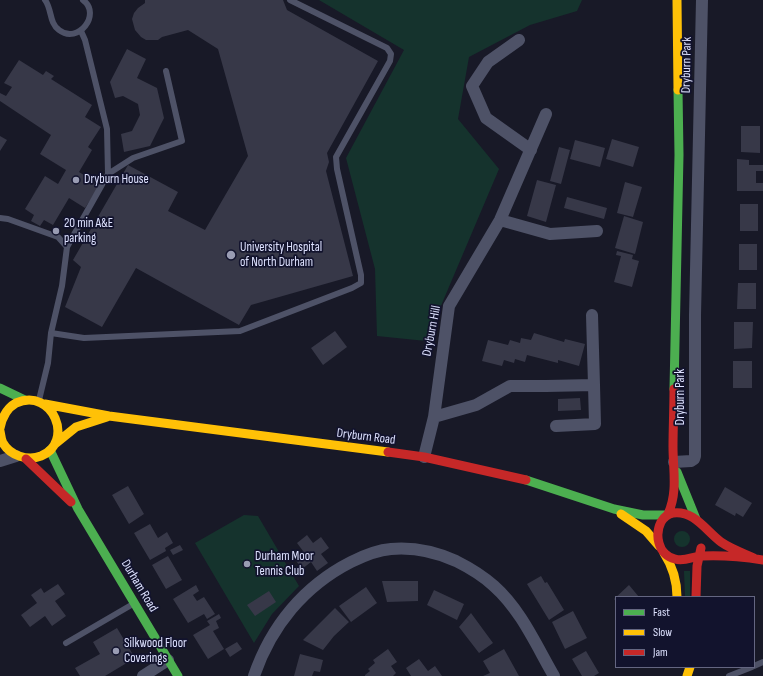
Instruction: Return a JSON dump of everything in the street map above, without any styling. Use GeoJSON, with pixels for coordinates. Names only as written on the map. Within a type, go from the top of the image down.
{"type":"FeatureCollection","features":[{"type":"Feature","properties":{"kind":"main road","name":"Dryburn Park"},"geometry":{"type":"LineString","coordinates":[[667,515],[672,503],[674,463],[675,315],[679,155],[677,0]]}},
{"type":"Feature","properties":{"kind":"main road"},"geometry":{"type":"LineString","coordinates":[[0,388],[25,400]]}},
{"type":"Feature","properties":{"kind":"main road","name":"Dryburn Road"},"geometry":{"type":"LineString","coordinates":[[25,400],[109,416],[424,457],[535,482],[614,509],[644,515],[667,515]]}},
{"type":"Feature","properties":{"kind":"main road"},"geometry":{"type":"LineString","coordinates":[[0,423],[8,409],[17,402],[25,400]]}},
{"type":"Feature","properties":{"kind":"main road"},"geometry":{"type":"LineString","coordinates":[[42,403],[50,408],[57,419],[59,429],[52,447]]}},
{"type":"Feature","properties":{"kind":"main road","name":"Dryburn Road"},"geometry":{"type":"LineString","coordinates":[[21,457],[36,458],[46,454],[76,427],[109,416]]}},
{"type":"Feature","properties":{"kind":"main road","name":"Durham Road"},"geometry":{"type":"LineString","coordinates":[[0,431],[3,442],[8,450],[21,457],[78,509]]}},
{"type":"Feature","properties":{"kind":"main road","name":"Durham Road"},"geometry":{"type":"LineString","coordinates":[[52,447],[78,509],[178,676]]}},
{"type":"Feature","properties":{"kind":"main road","name":"Dryburn Park"},"geometry":{"type":"LineString","coordinates":[[674,463],[690,506],[698,521]]}},
{"type":"Feature","properties":{"kind":"main road","name":"Dryburn Road"},"geometry":{"type":"LineString","coordinates":[[614,509],[646,531],[661,549]]}},
{"type":"Feature","properties":{"kind":"main road"},"geometry":{"type":"LineString","coordinates":[[677,596],[676,578],[661,549],[658,539],[660,524],[667,515],[673,513],[683,513],[691,515],[723,542],[759,559]]}},
{"type":"Feature","properties":{"kind":"main road"},"geometry":{"type":"LineString","coordinates":[[696,596],[698,556],[703,544],[704,536],[698,521]]}},
{"type":"Feature","properties":{"kind":"main road"},"geometry":{"type":"LineString","coordinates":[[661,549],[670,558],[677,560],[690,560],[698,556],[759,559]]}},
{"type":"Feature","properties":{"kind":"street","name":"Dryburn Park"},"geometry":{"type":"LineString","coordinates":[[674,463],[694,459],[695,456],[695,315],[702,0]]}},
{"type":"Feature","properties":{"kind":"street"},"geometry":{"type":"LineString","coordinates":[[519,40],[488,62],[472,86],[486,118],[531,150]]}},
{"type":"Feature","properties":{"kind":"street","name":"Dryburn Hill"},"geometry":{"type":"LineString","coordinates":[[424,457],[434,417],[449,306],[500,220],[546,114]]}},
{"type":"Feature","properties":{"kind":"street"},"geometry":{"type":"LineString","coordinates":[[679,155],[699,155]]}},
{"type":"Feature","properties":{"kind":"street"},"geometry":{"type":"LineString","coordinates":[[500,220],[550,234],[597,231]]}},
{"type":"Feature","properties":{"kind":"street"},"geometry":{"type":"LineString","coordinates":[[556,426],[595,424],[592,315]]}},
{"type":"Feature","properties":{"kind":"street"},"geometry":{"type":"LineString","coordinates":[[675,315],[695,315]]}},
{"type":"Feature","properties":{"kind":"street"},"geometry":{"type":"LineString","coordinates":[[434,417],[476,405],[510,386],[594,385]]}},
{"type":"Feature","properties":{"kind":"street"},"geometry":{"type":"LineString","coordinates":[[0,461],[21,457]]}},
{"type":"Feature","properties":{"kind":"street"},"geometry":{"type":"LineString","coordinates":[[254,676],[265,647],[274,632],[293,606],[310,590],[327,576],[360,558],[390,549],[405,548],[419,549],[447,557],[469,567],[494,586],[515,610],[554,676]]}},
{"type":"Feature","properties":{"kind":"street"},"geometry":{"type":"LineString","coordinates":[[143,676],[168,660]]}},
{"type":"Feature","properties":{"kind":"lane"},"geometry":{"type":"LineString","coordinates":[[45,0],[54,24],[58,30],[64,33],[72,34],[81,31],[86,27],[89,20],[88,8],[82,0]]}},
{"type":"Feature","properties":{"kind":"lane"},"geometry":{"type":"LineString","coordinates":[[52,333],[84,338],[240,331],[352,288],[361,283],[361,275],[337,169],[336,157],[390,61],[391,54],[387,48],[290,0]]}},
{"type":"Feature","properties":{"kind":"lane"},"geometry":{"type":"LineString","coordinates":[[81,31],[85,40],[108,129],[108,174]]}},
{"type":"Feature","properties":{"kind":"lane"},"geometry":{"type":"LineString","coordinates":[[42,403],[52,333],[62,286],[67,247],[108,174],[133,158],[182,141],[166,71]]}},
{"type":"Feature","properties":{"kind":"lane"},"geometry":{"type":"LineString","coordinates":[[0,218],[8,219],[58,237],[67,247]]}},
{"type":"Feature","properties":{"kind":"lane"},"geometry":{"type":"LineString","coordinates":[[66,643],[134,603]]}},
{"type":"Feature","properties":{"kind":"lane"},"geometry":{"type":"LineString","coordinates":[[729,676],[748,668]]}},
{"type":"Feature","properties":{"kind":"green space"},"geometry":{"type":"Polygon","coordinates":[[[319,0],[582,0],[577,11],[530,25],[469,57],[458,119],[499,169],[426,341],[377,336],[375,269],[346,158],[404,50],[319,0]]]}},
{"type":"Feature","properties":{"kind":"green space","name":"Durham Moor Tennis Club"},"geometry":{"type":"Polygon","coordinates":[[[244,515],[258,516],[299,586],[272,614],[254,643],[195,543],[244,515]]]}},
{"type":"Feature","properties":{"kind":"green space"},"geometry":{"type":"Polygon","coordinates":[[[682,531],[689,536],[690,539],[685,546],[682,547],[675,542],[674,539],[679,532],[682,531]]]}},
{"type":"Feature","properties":{"kind":"green space"},"geometry":{"type":"Polygon","coordinates":[[[684,571],[690,571],[690,596],[685,596],[684,571]]]}},
{"type":"Feature","properties":{"kind":"building"},"geometry":{"type":"Polygon","coordinates":[[[145,0],[283,0],[287,10],[378,61],[327,153],[329,162],[326,171],[353,276],[251,305],[239,325],[136,268],[102,327],[65,307],[81,267],[73,260],[128,165],[178,192],[168,211],[205,230],[248,156],[218,49],[188,30],[162,37],[158,40],[146,40],[141,37],[135,30],[132,19],[134,13],[145,3],[145,0]]]}},
{"type":"Feature","properties":{"kind":"building"},"geometry":{"type":"Polygon","coordinates":[[[127,49],[146,59],[137,78],[157,88],[164,118],[150,146],[124,152],[121,134],[132,131],[140,115],[138,104],[123,96],[115,98],[110,82],[127,49]]]}},
{"type":"Feature","properties":{"kind":"building"},"geometry":{"type":"Polygon","coordinates":[[[19,60],[43,75],[46,71],[54,76],[51,79],[92,105],[85,117],[101,127],[88,147],[92,150],[79,172],[100,185],[85,208],[69,198],[53,225],[44,220],[40,226],[31,221],[34,215],[25,209],[45,176],[58,184],[66,170],[40,154],[51,135],[0,101],[0,93],[6,96],[12,87],[4,83],[19,60]]]}},
{"type":"Feature","properties":{"kind":"building"},"geometry":{"type":"Polygon","coordinates":[[[741,126],[760,126],[760,153],[741,152],[741,126]]]}},
{"type":"Feature","properties":{"kind":"building"},"geometry":{"type":"Polygon","coordinates":[[[0,136],[7,140],[0,151],[0,136]]]}},
{"type":"Feature","properties":{"kind":"building"},"geometry":{"type":"Polygon","coordinates":[[[612,139],[639,147],[633,167],[606,159],[612,139]]]}},
{"type":"Feature","properties":{"kind":"building"},"geometry":{"type":"Polygon","coordinates":[[[575,140],[605,148],[600,167],[570,159],[575,140]]]}},
{"type":"Feature","properties":{"kind":"building"},"geometry":{"type":"Polygon","coordinates":[[[559,147],[570,150],[561,184],[550,181],[559,147]]]}},
{"type":"Feature","properties":{"kind":"building"},"geometry":{"type":"Polygon","coordinates":[[[737,159],[749,160],[749,165],[763,165],[763,171],[756,171],[756,183],[763,183],[763,191],[737,191],[737,159]]]}},
{"type":"Feature","properties":{"kind":"building"},"geometry":{"type":"Polygon","coordinates":[[[537,180],[556,185],[546,222],[527,216],[537,180]]]}},
{"type":"Feature","properties":{"kind":"building"},"geometry":{"type":"Polygon","coordinates":[[[625,182],[642,187],[633,217],[617,213],[625,182]]]}},
{"type":"Feature","properties":{"kind":"building"},"geometry":{"type":"Polygon","coordinates":[[[567,197],[607,208],[604,219],[564,208],[567,197]]]}},
{"type":"Feature","properties":{"kind":"building"},"geometry":{"type":"Polygon","coordinates":[[[740,204],[758,204],[758,231],[740,231],[740,204]]]}},
{"type":"Feature","properties":{"kind":"building"},"geometry":{"type":"Polygon","coordinates":[[[624,216],[643,222],[635,254],[615,248],[624,216]]]}},
{"type":"Feature","properties":{"kind":"building"},"geometry":{"type":"Polygon","coordinates":[[[739,244],[757,244],[757,270],[739,270],[739,244]]]}},
{"type":"Feature","properties":{"kind":"building"},"geometry":{"type":"Polygon","coordinates":[[[617,251],[633,255],[632,259],[639,261],[632,287],[614,282],[621,256],[616,255],[617,251]]]}},
{"type":"Feature","properties":{"kind":"building"},"geometry":{"type":"Polygon","coordinates":[[[738,283],[756,283],[756,309],[737,309],[738,283]]]}},
{"type":"Feature","properties":{"kind":"building"},"geometry":{"type":"Polygon","coordinates":[[[734,322],[753,322],[752,348],[734,349],[734,322]]]}},
{"type":"Feature","properties":{"kind":"building"},"geometry":{"type":"Polygon","coordinates":[[[335,331],[347,347],[323,365],[311,348],[335,331]]]}},
{"type":"Feature","properties":{"kind":"building"},"geometry":{"type":"Polygon","coordinates":[[[534,333],[564,342],[565,339],[585,344],[579,366],[558,360],[558,363],[527,355],[525,362],[515,359],[514,363],[504,360],[502,366],[482,361],[488,340],[508,345],[510,340],[520,343],[521,338],[531,340],[534,333]]]}},
{"type":"Feature","properties":{"kind":"building"},"geometry":{"type":"Polygon","coordinates":[[[733,361],[752,361],[752,388],[733,388],[733,361]]]}},
{"type":"Feature","properties":{"kind":"building"},"geometry":{"type":"Polygon","coordinates":[[[580,398],[581,410],[558,411],[558,399],[580,398]]]}},
{"type":"Feature","properties":{"kind":"building"},"geometry":{"type":"Polygon","coordinates":[[[128,486],[144,514],[129,524],[112,495],[128,486]]]}},
{"type":"Feature","properties":{"kind":"building"},"geometry":{"type":"Polygon","coordinates":[[[725,487],[752,503],[743,517],[736,513],[735,516],[715,505],[725,487]]]}},
{"type":"Feature","properties":{"kind":"building"},"geometry":{"type":"Polygon","coordinates":[[[150,524],[158,538],[167,532],[173,543],[165,548],[166,551],[150,560],[134,533],[150,524]]]}},
{"type":"Feature","properties":{"kind":"building"},"geometry":{"type":"Polygon","coordinates":[[[307,535],[313,543],[321,537],[329,548],[321,554],[328,563],[317,571],[311,562],[302,569],[294,558],[303,551],[297,543],[307,535]]]}},
{"type":"Feature","properties":{"kind":"building"},"geometry":{"type":"Polygon","coordinates":[[[180,545],[183,550],[173,555],[170,550],[180,545]]]}},
{"type":"Feature","properties":{"kind":"building"},"geometry":{"type":"Polygon","coordinates":[[[168,556],[182,580],[166,589],[152,565],[168,556]]]}},
{"type":"Feature","properties":{"kind":"building"},"geometry":{"type":"Polygon","coordinates":[[[541,576],[545,583],[547,582],[564,610],[549,620],[527,584],[541,576]]]}},
{"type":"Feature","properties":{"kind":"building"},"geometry":{"type":"Polygon","coordinates":[[[382,581],[418,581],[418,601],[387,602],[382,581]]]}},
{"type":"Feature","properties":{"kind":"building"},"geometry":{"type":"Polygon","coordinates":[[[58,584],[65,594],[55,601],[66,616],[52,626],[45,616],[30,627],[21,615],[37,603],[31,595],[41,588],[44,593],[58,584]]]}},
{"type":"Feature","properties":{"kind":"building"},"geometry":{"type":"Polygon","coordinates":[[[196,585],[199,591],[193,595],[197,601],[204,597],[215,614],[207,619],[204,614],[188,623],[173,599],[196,585]]]}},
{"type":"Feature","properties":{"kind":"building"},"geometry":{"type":"Polygon","coordinates":[[[629,585],[638,596],[617,596],[629,585]]]}},
{"type":"Feature","properties":{"kind":"building"},"geometry":{"type":"Polygon","coordinates":[[[366,587],[377,603],[351,622],[339,606],[366,587]]]}},
{"type":"Feature","properties":{"kind":"building"},"geometry":{"type":"Polygon","coordinates":[[[434,590],[464,604],[457,620],[427,605],[434,590]]]}},
{"type":"Feature","properties":{"kind":"building"},"geometry":{"type":"Polygon","coordinates":[[[269,591],[276,602],[255,616],[247,605],[269,591]]]}},
{"type":"Feature","properties":{"kind":"building"},"geometry":{"type":"Polygon","coordinates":[[[335,608],[349,622],[334,636],[323,650],[303,640],[335,608]]]}},
{"type":"Feature","properties":{"kind":"building"},"geometry":{"type":"Polygon","coordinates":[[[573,611],[587,638],[565,649],[552,622],[573,611]]]}},
{"type":"Feature","properties":{"kind":"building"},"geometry":{"type":"Polygon","coordinates":[[[471,613],[493,643],[479,653],[459,627],[471,613]]]}},
{"type":"Feature","properties":{"kind":"building"},"geometry":{"type":"Polygon","coordinates":[[[219,614],[221,618],[216,621],[219,628],[213,631],[224,649],[208,659],[193,635],[210,625],[207,621],[219,614]]]}},
{"type":"Feature","properties":{"kind":"building"},"geometry":{"type":"Polygon","coordinates":[[[117,628],[135,658],[105,676],[80,676],[75,668],[100,654],[93,642],[117,628]]]}},
{"type":"Feature","properties":{"kind":"building"},"geometry":{"type":"Polygon","coordinates":[[[237,642],[242,649],[230,657],[225,649],[237,642]]]}},
{"type":"Feature","properties":{"kind":"building"},"geometry":{"type":"Polygon","coordinates":[[[388,649],[397,662],[391,666],[396,673],[393,676],[365,676],[370,671],[368,669],[375,663],[373,660],[388,649]]]}},
{"type":"Feature","properties":{"kind":"building"},"geometry":{"type":"Polygon","coordinates":[[[504,649],[519,676],[483,676],[490,673],[483,661],[504,649]]]}},
{"type":"Feature","properties":{"kind":"building"},"geometry":{"type":"Polygon","coordinates":[[[586,651],[599,673],[594,676],[582,676],[572,659],[586,651]]]}},
{"type":"Feature","properties":{"kind":"building"},"geometry":{"type":"Polygon","coordinates":[[[300,654],[323,660],[320,672],[314,671],[312,676],[294,676],[300,654]]]}},
{"type":"Feature","properties":{"kind":"building"},"geometry":{"type":"Polygon","coordinates":[[[419,659],[428,671],[435,666],[442,676],[411,676],[406,668],[419,659]]]}},
{"type":"Feature","properties":{"kind":"traffic: fast"},"geometry":{"type":"LineString","coordinates":[[674,389],[679,155],[678,90]]}},
{"type":"Feature","properties":{"kind":"traffic: fast"},"geometry":{"type":"LineString","coordinates":[[0,388],[25,400]]}},
{"type":"Feature","properties":{"kind":"traffic: fast"},"geometry":{"type":"LineString","coordinates":[[50,450],[78,509],[178,676]]}},
{"type":"Feature","properties":{"kind":"traffic: fast"},"geometry":{"type":"LineString","coordinates":[[677,472],[696,519]]}},
{"type":"Feature","properties":{"kind":"traffic: fast"},"geometry":{"type":"LineString","coordinates":[[526,480],[614,509],[643,515],[666,515]]}},
{"type":"Feature","properties":{"kind":"traffic: slow"},"geometry":{"type":"LineString","coordinates":[[677,0],[678,90]]}},
{"type":"Feature","properties":{"kind":"traffic: slow"},"geometry":{"type":"LineString","coordinates":[[0,428],[2,421],[10,408],[16,403],[29,400],[40,403],[49,409],[55,418],[58,429],[57,440],[51,449],[41,456],[31,458],[25,458],[10,451],[2,442],[0,431]]}},
{"type":"Feature","properties":{"kind":"traffic: slow"},"geometry":{"type":"LineString","coordinates":[[45,404],[109,416],[388,452]]}},
{"type":"Feature","properties":{"kind":"traffic: slow"},"geometry":{"type":"LineString","coordinates":[[55,444],[76,427],[107,417]]}},
{"type":"Feature","properties":{"kind":"traffic: slow"},"geometry":{"type":"LineString","coordinates":[[621,514],[646,531],[659,546]]}},
{"type":"Feature","properties":{"kind":"traffic: slow"},"geometry":{"type":"LineString","coordinates":[[664,553],[674,574],[677,596]]}},
{"type":"Feature","properties":{"kind":"traffic: slow"},"geometry":{"type":"LineString","coordinates":[[687,676],[690,668]]}},
{"type":"Feature","properties":{"kind":"traffic: jam"},"geometry":{"type":"LineString","coordinates":[[668,514],[674,489],[674,389]]}},
{"type":"Feature","properties":{"kind":"traffic: jam"},"geometry":{"type":"LineString","coordinates":[[388,452],[424,457],[526,480]]}},
{"type":"Feature","properties":{"kind":"traffic: jam"},"geometry":{"type":"LineString","coordinates":[[26,459],[71,502]]}},
{"type":"Feature","properties":{"kind":"traffic: jam"},"geometry":{"type":"LineString","coordinates":[[754,558],[721,542],[699,522],[687,515],[680,513],[669,514],[660,524],[658,540],[661,549],[669,557],[679,560],[699,556],[741,557],[763,560]]}},
{"type":"Feature","properties":{"kind":"traffic: jam"},"geometry":{"type":"LineString","coordinates":[[696,596],[697,566],[701,548]]}},
{"type":"Feature","properties":{"kind":"place","name":"Dryburn House"},"geometry":{"type":"Point","coordinates":[76,180]}},
{"type":"Feature","properties":{"kind":"place","name":"20 min A&E parking"},"geometry":{"type":"Point","coordinates":[56,231]}},
{"type":"Feature","properties":{"kind":"place","name":"University Hospital of North Durham"},"geometry":{"type":"Point","coordinates":[231,255]}},
{"type":"Feature","properties":{"kind":"place","name":"Durham Moor Tennis Club"},"geometry":{"type":"Point","coordinates":[247,564]}},
{"type":"Feature","properties":{"kind":"place","name":"Silkwood Floor Coverings"},"geometry":{"type":"Point","coordinates":[116,651]}}]}
